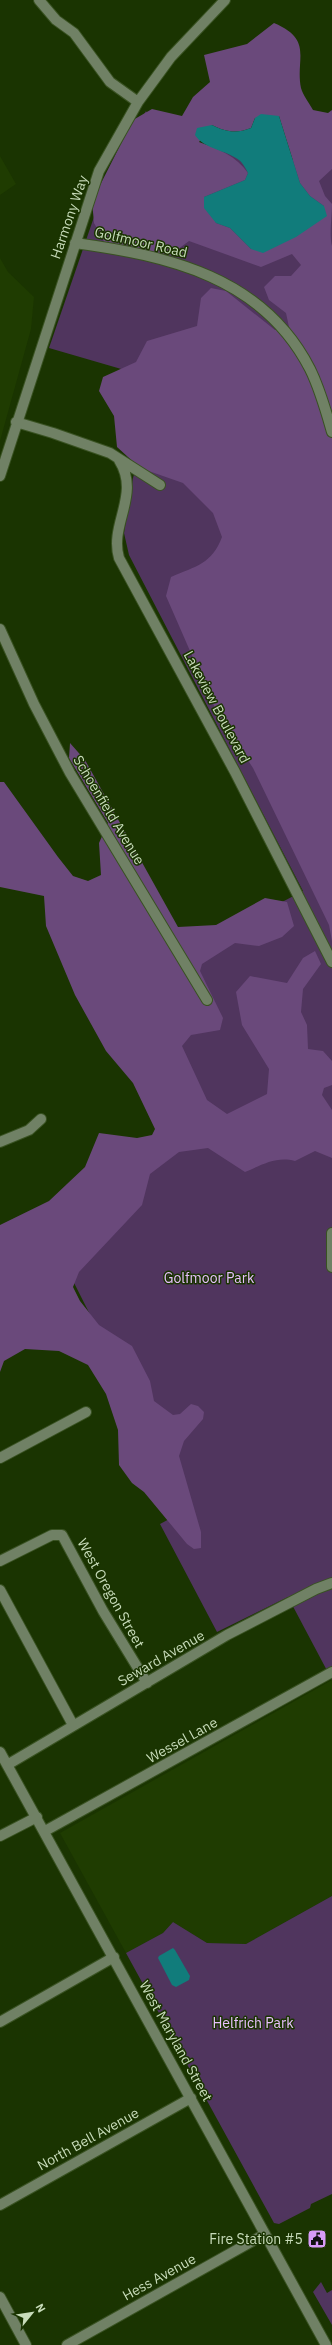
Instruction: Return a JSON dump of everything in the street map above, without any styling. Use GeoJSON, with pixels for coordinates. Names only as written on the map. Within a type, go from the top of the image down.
{"type":"FeatureCollection","features":[{"type":"Feature","properties":{"kind":"street"},"geometry":{"type":"LineString","coordinates":[[39,0],[56,20],[74,33],[110,82],[138,102]]}},
{"type":"Feature","properties":{"kind":"street","name":"Harmony Way"},"geometry":{"type":"LineString","coordinates":[[0,476],[16,422],[99,170],[138,102],[171,56],[225,0]]}},
{"type":"Feature","properties":{"kind":"street","name":"Golfmoor Road"},"geometry":{"type":"LineString","coordinates":[[75,243],[139,253],[181,264],[215,278],[250,298],[288,334],[303,357],[322,401],[332,432]]}},
{"type":"Feature","properties":{"kind":"street"},"geometry":{"type":"LineString","coordinates":[[16,422],[98,448],[160,485]]}},
{"type":"Feature","properties":{"kind":"street","name":"Lakeview Boulevard"},"geometry":{"type":"LineString","coordinates":[[120,460],[126,475],[128,494],[118,536],[119,558],[235,772],[332,962]]}},
{"type":"Feature","properties":{"kind":"street","name":"Schoenfield Avenue"},"geometry":{"type":"LineString","coordinates":[[0,629],[34,704],[70,773],[207,1000]]}},
{"type":"Feature","properties":{"kind":"street"},"geometry":{"type":"LineString","coordinates":[[0,1142],[29,1130],[41,1120]]}},
{"type":"Feature","properties":{"kind":"street"},"geometry":{"type":"LineString","coordinates":[[332,1233],[332,1267]]}},
{"type":"Feature","properties":{"kind":"street"},"geometry":{"type":"LineString","coordinates":[[0,1458],[86,1412]]}},
{"type":"Feature","properties":{"kind":"street","name":"West Oregon Street"},"geometry":{"type":"LineString","coordinates":[[0,1561],[52,1535],[62,1535],[103,1611],[147,1683]]}},
{"type":"Feature","properties":{"kind":"street","name":"Seward Avenue"},"geometry":{"type":"LineString","coordinates":[[8,1765],[73,1725],[250,1623],[316,1589],[332,1583]]}},
{"type":"Feature","properties":{"kind":"street"},"geometry":{"type":"LineString","coordinates":[[0,1590],[73,1725]]}},
{"type":"Feature","properties":{"kind":"street","name":"Wessel Lane"},"geometry":{"type":"LineString","coordinates":[[44,1831],[332,1672]]}},
{"type":"Feature","properties":{"kind":"street","name":"West Maryland Street"},"geometry":{"type":"LineString","coordinates":[[0,1752],[326,2345]]}},
{"type":"Feature","properties":{"kind":"street"},"geometry":{"type":"LineString","coordinates":[[0,1836],[37,1817]]}},
{"type":"Feature","properties":{"kind":"street"},"geometry":{"type":"LineString","coordinates":[[0,2022],[114,1957]]}},
{"type":"Feature","properties":{"kind":"street","name":"North Bell Avenue"},"geometry":{"type":"LineString","coordinates":[[0,2205],[191,2098]]}},
{"type":"Feature","properties":{"kind":"street","name":"Hess Avenue"},"geometry":{"type":"LineString","coordinates":[[67,2345],[265,2234]]}},
{"type":"Feature","properties":{"kind":"street"},"geometry":{"type":"LineString","coordinates":[[0,2297],[26,2345]]}},
{"type":"Feature","properties":{"kind":"shaded area"},"geometry":{"type":"Polygon","coordinates":[[[274,23],[286,29],[299,43],[301,88],[305,96],[313,110],[328,113],[332,110],[332,169],[319,181],[325,196],[332,204],[332,941],[329,925],[253,768],[218,715],[166,596],[171,577],[202,563],[208,559],[218,546],[222,537],[213,513],[183,483],[140,468],[117,447],[114,416],[99,391],[103,377],[136,362],[147,341],[197,326],[201,298],[211,288],[226,291],[275,330],[289,327],[286,313],[269,300],[264,287],[275,276],[291,276],[301,265],[292,254],[261,267],[189,241],[170,255],[105,243],[94,223],[92,201],[133,120],[152,109],[182,116],[193,97],[210,82],[204,55],[247,44],[274,23]],[[279,116],[255,118],[251,128],[236,132],[227,131],[212,125],[199,142],[226,154],[238,162],[248,173],[245,180],[204,197],[216,223],[230,228],[251,249],[324,206],[310,196],[300,183],[279,116]]]}},
{"type":"Feature","properties":{"kind":"shaded area"},"geometry":{"type":"Polygon","coordinates":[[[0,156],[16,184],[0,195],[0,156]]]}},
{"type":"Feature","properties":{"kind":"shaded area"},"geometry":{"type":"Polygon","coordinates":[[[0,258],[8,272],[34,297],[31,329],[0,441],[0,258]]]}},
{"type":"Feature","properties":{"kind":"shaded area"},"geometry":{"type":"Polygon","coordinates":[[[70,743],[85,760],[178,927],[216,925],[265,898],[287,902],[294,926],[282,937],[259,946],[235,943],[202,964],[200,971],[223,1018],[220,1030],[191,1035],[182,1046],[207,1100],[227,1114],[267,1094],[269,1069],[242,1025],[236,992],[250,976],[287,983],[303,958],[315,951],[321,964],[303,989],[301,1012],[307,1025],[308,1049],[323,1051],[332,1061],[332,1085],[324,1088],[322,1095],[332,1110],[332,1158],[315,1151],[295,1161],[275,1160],[245,1172],[208,1148],[179,1152],[150,1174],[142,1205],[79,1272],[73,1287],[80,1301],[99,1325],[132,1346],[150,1381],[154,1401],[173,1415],[180,1414],[191,1404],[198,1406],[204,1412],[203,1419],[184,1441],[179,1456],[201,1532],[201,1548],[194,1549],[187,1544],[144,1492],[132,1483],[119,1465],[118,1430],[106,1394],[88,1365],[59,1351],[25,1349],[4,1361],[0,1372],[0,1225],[49,1201],[85,1167],[99,1133],[137,1138],[152,1135],[155,1129],[133,1083],[106,1051],[75,995],[46,926],[44,896],[0,887],[0,782],[4,782],[73,876],[88,881],[101,875],[99,843],[108,823],[69,758],[70,743]]]}},
{"type":"Feature","properties":{"kind":"shaded area"},"geometry":{"type":"Polygon","coordinates":[[[332,1680],[332,1896],[246,1944],[207,1943],[173,1922],[163,1933],[126,1953],[60,1833],[332,1680]]]}},
{"type":"Feature","properties":{"kind":"green space","name":"Golfmoor Park"},"geometry":{"type":"Polygon","coordinates":[[[146,111],[162,138],[326,165],[332,129],[332,1680],[288,1597],[217,1632],[160,1524],[188,1509],[61,1257],[170,1137],[174,959],[303,891],[129,555],[124,533],[133,478],[159,380],[49,348],[105,185],[119,156],[146,111]]]}},
{"type":"Feature","properties":{"kind":"green space","name":"Helfrich Park"},"geometry":{"type":"Polygon","coordinates":[[[332,1896],[332,2194],[311,2204],[310,2208],[279,2224],[274,2223],[126,1953],[163,1933],[173,1922],[207,1943],[246,1944],[332,1896]]]}},
{"type":"Feature","properties":{"kind":"green space"},"geometry":{"type":"Polygon","coordinates":[[[321,2282],[327,2293],[332,2290],[332,2325],[313,2292],[321,2282]]]}},
{"type":"Feature","properties":{"kind":"water"},"geometry":{"type":"Polygon","coordinates":[[[261,114],[279,116],[300,183],[310,196],[324,206],[327,216],[296,237],[263,253],[251,249],[230,228],[216,223],[204,208],[204,197],[245,180],[248,173],[239,160],[209,146],[199,140],[195,135],[197,128],[212,125],[236,132],[246,130],[251,128],[255,118],[261,114]]]}},
{"type":"Feature","properties":{"kind":"water"},"geometry":{"type":"Polygon","coordinates":[[[173,1948],[190,1976],[189,1980],[176,1987],[172,1985],[158,1958],[173,1948]]]}},
{"type":"Feature","properties":{"kind":"place","name":"Fire Station #5"},"geometry":{"type":"Point","coordinates":[317,2239]}}]}
